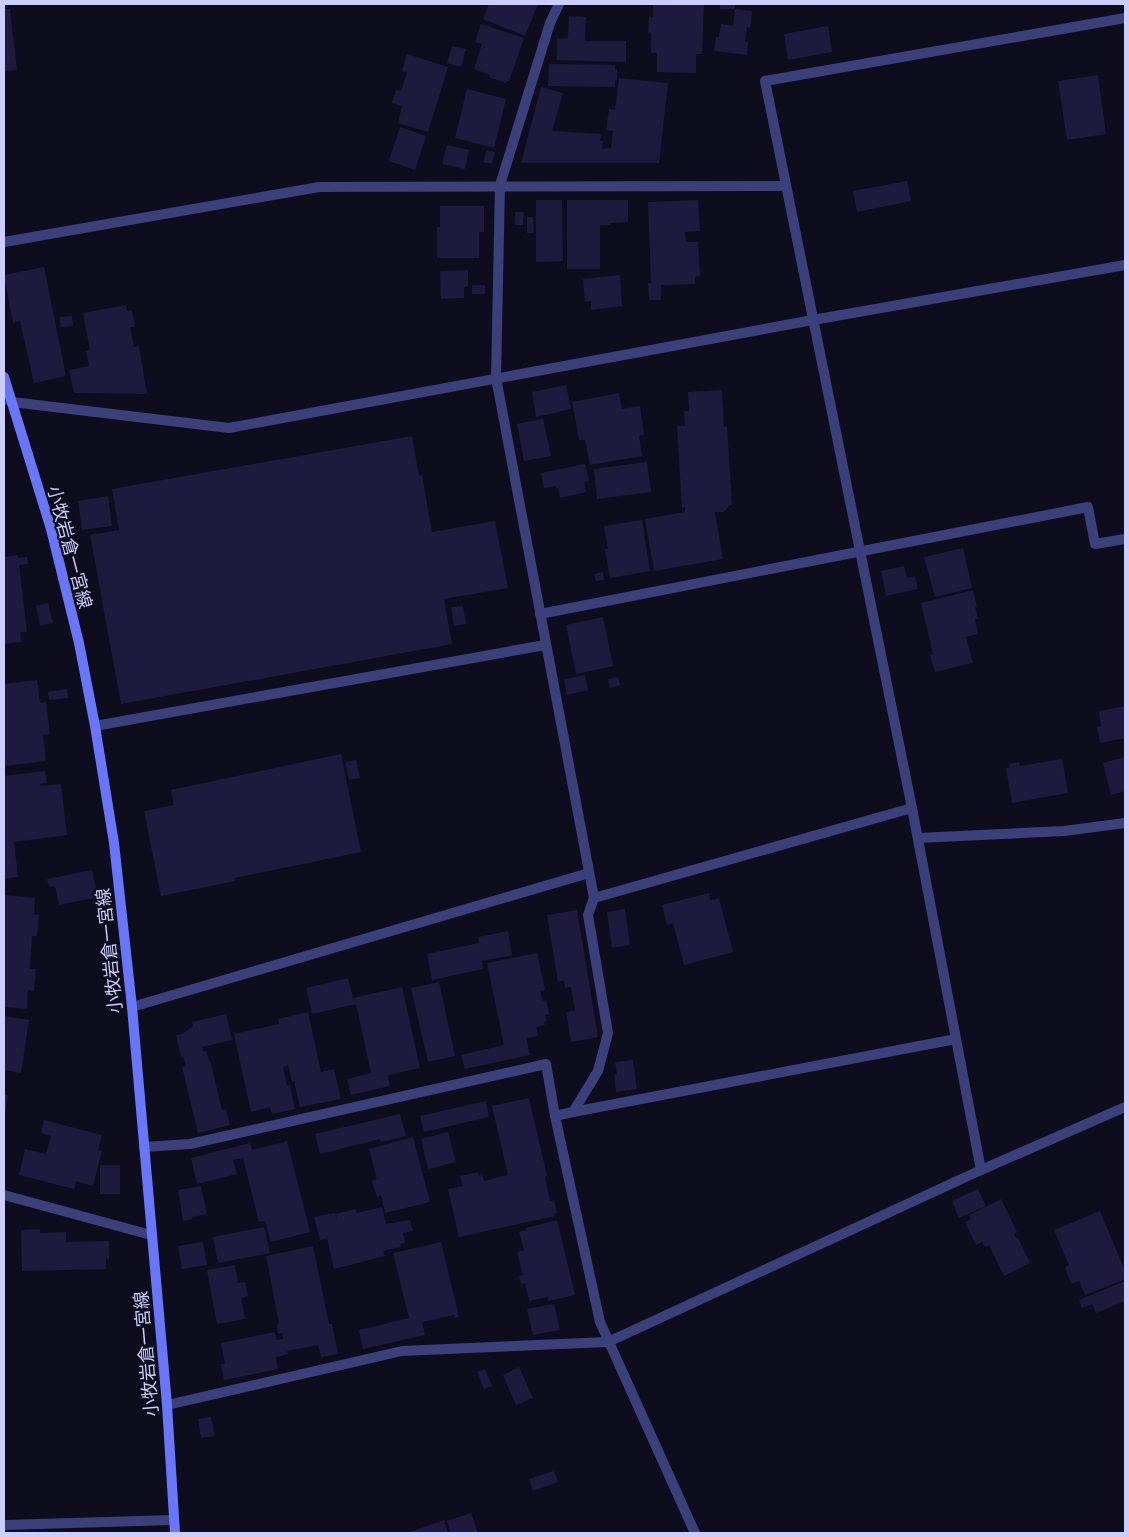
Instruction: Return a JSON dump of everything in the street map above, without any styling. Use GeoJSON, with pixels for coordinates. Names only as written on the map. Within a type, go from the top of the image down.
{"type":"FeatureCollection","features":[{"type":"Feature","properties":{"kind":"main road","name":"小牧岩倉一宮線"},"geometry":{"type":"LineString","coordinates":[[4,378],[8,400],[51,529],[78,643],[95,726],[114,843],[132,1007],[167,1405],[175,1533]]}},
{"type":"Feature","properties":{"kind":"street"},"geometry":{"type":"LineString","coordinates":[[559,4],[550,23],[500,185],[496,378],[594,898],[588,915],[608,1033],[598,1071],[573,1112]]}},
{"type":"Feature","properties":{"kind":"street"},"geometry":{"type":"LineString","coordinates":[[981,1170],[918,838],[765,81],[1125,18]]}},
{"type":"Feature","properties":{"kind":"street"},"geometry":{"type":"LineString","coordinates":[[4,242],[319,187],[500,185],[786,186]]}},
{"type":"Feature","properties":{"kind":"street"},"geometry":{"type":"LineString","coordinates":[[8,400],[229,428],[813,320],[1125,265]]}},
{"type":"Feature","properties":{"kind":"street"},"geometry":{"type":"LineString","coordinates":[[540,614],[1088,507],[1095,544],[1125,539]]}},
{"type":"Feature","properties":{"kind":"street"},"geometry":{"type":"LineString","coordinates":[[95,726],[545,645]]}},
{"type":"Feature","properties":{"kind":"street"},"geometry":{"type":"LineString","coordinates":[[594,898],[912,808]]}},
{"type":"Feature","properties":{"kind":"street"},"geometry":{"type":"LineString","coordinates":[[918,838],[1064,831],[1125,823]]}},
{"type":"Feature","properties":{"kind":"street"},"geometry":{"type":"LineString","coordinates":[[132,1007],[589,874]]}},
{"type":"Feature","properties":{"kind":"street"},"geometry":{"type":"LineString","coordinates":[[555,1116],[956,1039]]}},
{"type":"Feature","properties":{"kind":"street"},"geometry":{"type":"LineString","coordinates":[[144,1147],[190,1144],[546,1064],[555,1116],[600,1322],[695,1533]]}},
{"type":"Feature","properties":{"kind":"street"},"geometry":{"type":"LineString","coordinates":[[167,1405],[402,1351],[608,1342],[981,1170],[1125,1107]]}},
{"type":"Feature","properties":{"kind":"street"},"geometry":{"type":"LineString","coordinates":[[4,1195],[151,1234]]}},
{"type":"Feature","properties":{"kind":"street"},"geometry":{"type":"LineString","coordinates":[[4,1525],[174,1520]]}},
{"type":"Feature","properties":{"kind":"building"},"geometry":{"type":"Polygon","coordinates":[[[489,4],[538,4],[525,36],[483,19],[489,4]]]}},
{"type":"Feature","properties":{"kind":"building"},"geometry":{"type":"Polygon","coordinates":[[[653,4],[704,4],[702,54],[696,54],[696,73],[657,72],[657,53],[651,53],[651,33],[648,32],[649,16],[653,17],[653,4]]]}},
{"type":"Feature","properties":{"kind":"building"},"geometry":{"type":"Polygon","coordinates":[[[720,4],[735,4],[735,9],[720,9],[720,4]]]}},
{"type":"Feature","properties":{"kind":"building"},"geometry":{"type":"Polygon","coordinates":[[[4,9],[10,9],[17,70],[4,71],[4,9]]]}},
{"type":"Feature","properties":{"kind":"building"},"geometry":{"type":"Polygon","coordinates":[[[735,9],[752,11],[750,28],[747,27],[745,42],[748,42],[747,55],[714,51],[716,37],[719,37],[721,24],[733,26],[735,9]]]}},
{"type":"Feature","properties":{"kind":"building"},"geometry":{"type":"Polygon","coordinates":[[[569,16],[586,17],[585,41],[626,41],[626,62],[557,60],[557,39],[568,38],[569,16]]]}},
{"type":"Feature","properties":{"kind":"building"},"geometry":{"type":"Polygon","coordinates":[[[481,24],[524,38],[509,81],[506,83],[474,69],[482,44],[475,42],[481,24]]]}},
{"type":"Feature","properties":{"kind":"building"},"geometry":{"type":"Polygon","coordinates":[[[828,26],[832,52],[788,60],[784,34],[828,26]]]}},
{"type":"Feature","properties":{"kind":"building"},"geometry":{"type":"Polygon","coordinates":[[[452,46],[466,49],[461,67],[447,63],[452,46]]]}},
{"type":"Feature","properties":{"kind":"building"},"geometry":{"type":"Polygon","coordinates":[[[407,54],[448,67],[428,132],[398,123],[402,106],[392,103],[396,90],[401,91],[407,73],[402,71],[407,54]]]}},
{"type":"Feature","properties":{"kind":"building"},"geometry":{"type":"Polygon","coordinates":[[[549,64],[615,65],[617,81],[615,80],[615,87],[548,86],[549,64]]]}},
{"type":"Feature","properties":{"kind":"building"},"geometry":{"type":"Polygon","coordinates":[[[1098,75],[1106,134],[1067,140],[1058,81],[1098,75]]]}},
{"type":"Feature","properties":{"kind":"building"},"geometry":{"type":"Polygon","coordinates":[[[619,78],[668,83],[659,163],[521,163],[541,87],[563,93],[552,131],[601,134],[600,141],[603,141],[602,149],[611,148],[613,131],[606,130],[609,109],[615,110],[619,78]]]}},
{"type":"Feature","properties":{"kind":"building"},"geometry":{"type":"Polygon","coordinates":[[[467,89],[506,99],[494,148],[455,138],[467,89]]]}},
{"type":"Feature","properties":{"kind":"building"},"geometry":{"type":"Polygon","coordinates":[[[400,127],[426,136],[415,170],[389,161],[400,127]]]}},
{"type":"Feature","properties":{"kind":"building"},"geometry":{"type":"Polygon","coordinates":[[[447,145],[469,150],[465,169],[442,164],[447,145]]]}},
{"type":"Feature","properties":{"kind":"building"},"geometry":{"type":"Polygon","coordinates":[[[487,150],[495,152],[492,164],[483,162],[487,150]]]}},
{"type":"Feature","properties":{"kind":"building"},"geometry":{"type":"Polygon","coordinates":[[[907,181],[911,201],[857,212],[853,191],[907,181]]]}},
{"type":"Feature","properties":{"kind":"building"},"geometry":{"type":"Polygon","coordinates":[[[536,200],[562,200],[563,261],[536,262],[536,200]]]}},
{"type":"Feature","properties":{"kind":"building"},"geometry":{"type":"Polygon","coordinates":[[[567,200],[628,200],[628,222],[600,225],[600,269],[567,269],[567,200]]]}},
{"type":"Feature","properties":{"kind":"building"},"geometry":{"type":"Polygon","coordinates":[[[698,200],[700,231],[685,232],[686,242],[698,242],[700,276],[695,277],[695,284],[661,285],[661,300],[649,300],[648,283],[651,283],[648,202],[698,200]]]}},
{"type":"Feature","properties":{"kind":"building"},"geometry":{"type":"Polygon","coordinates":[[[440,206],[484,206],[484,232],[479,232],[479,258],[437,258],[437,227],[440,227],[440,206]]]}},
{"type":"Feature","properties":{"kind":"building"},"geometry":{"type":"Polygon","coordinates":[[[515,212],[524,212],[523,225],[515,225],[515,212]]]}},
{"type":"Feature","properties":{"kind":"building"},"geometry":{"type":"Polygon","coordinates":[[[527,217],[533,217],[534,233],[527,233],[527,217]]]}},
{"type":"Feature","properties":{"kind":"building"},"geometry":{"type":"Polygon","coordinates":[[[44,267],[66,376],[34,383],[20,321],[13,323],[4,275],[44,267]]]}},
{"type":"Feature","properties":{"kind":"building"},"geometry":{"type":"Polygon","coordinates":[[[468,270],[468,286],[464,287],[464,298],[441,299],[440,271],[468,270]]]}},
{"type":"Feature","properties":{"kind":"building"},"geometry":{"type":"Polygon","coordinates":[[[620,275],[622,306],[591,310],[591,301],[585,302],[583,279],[620,275]]]}},
{"type":"Feature","properties":{"kind":"building"},"geometry":{"type":"Polygon","coordinates":[[[472,285],[485,285],[485,294],[472,294],[472,285]]]}},
{"type":"Feature","properties":{"kind":"building"},"geometry":{"type":"Polygon","coordinates":[[[126,305],[127,311],[132,310],[135,327],[130,327],[134,347],[139,346],[147,394],[74,393],[69,370],[89,366],[86,351],[90,350],[83,313],[126,305]]]}},
{"type":"Feature","properties":{"kind":"building"},"geometry":{"type":"Polygon","coordinates":[[[72,316],[73,326],[61,327],[59,317],[72,316]]]}},
{"type":"Feature","properties":{"kind":"building"},"geometry":{"type":"Polygon","coordinates":[[[566,385],[571,409],[536,417],[532,392],[566,385]]]}},
{"type":"Feature","properties":{"kind":"building"},"geometry":{"type":"Polygon","coordinates":[[[722,390],[724,427],[727,426],[732,505],[724,512],[715,512],[723,559],[654,571],[645,519],[685,512],[685,507],[682,508],[677,426],[685,426],[684,411],[689,411],[688,392],[722,390]]]}},
{"type":"Feature","properties":{"kind":"building"},"geometry":{"type":"Polygon","coordinates":[[[619,393],[622,409],[640,406],[644,435],[639,436],[642,456],[590,465],[585,440],[579,440],[572,402],[619,393]]]}},
{"type":"Feature","properties":{"kind":"building"},"geometry":{"type":"Polygon","coordinates":[[[543,419],[551,456],[524,461],[517,424],[543,419]]]}},
{"type":"Feature","properties":{"kind":"building"},"geometry":{"type":"Polygon","coordinates":[[[412,436],[419,476],[422,475],[432,532],[495,521],[508,588],[444,599],[452,644],[121,704],[90,535],[119,530],[112,489],[412,436]]]}},
{"type":"Feature","properties":{"kind":"building"},"geometry":{"type":"Polygon","coordinates":[[[647,462],[651,492],[597,499],[594,469],[647,462]]]}},
{"type":"Feature","properties":{"kind":"building"},"geometry":{"type":"Polygon","coordinates":[[[585,464],[589,481],[584,482],[586,492],[560,498],[556,486],[544,488],[541,473],[585,464]]]}},
{"type":"Feature","properties":{"kind":"building"},"geometry":{"type":"Polygon","coordinates":[[[108,496],[112,526],[82,530],[78,501],[108,496]]]}},
{"type":"Feature","properties":{"kind":"building"},"geometry":{"type":"Polygon","coordinates":[[[642,520],[650,571],[610,578],[605,549],[608,549],[604,526],[642,520]]]}},
{"type":"Feature","properties":{"kind":"building"},"geometry":{"type":"Polygon","coordinates":[[[963,548],[972,588],[935,597],[924,557],[963,548]]]}},
{"type":"Feature","properties":{"kind":"building"},"geometry":{"type":"Polygon","coordinates":[[[18,555],[18,558],[27,557],[28,564],[19,565],[27,632],[20,632],[21,642],[4,644],[4,557],[18,555]]]}},
{"type":"Feature","properties":{"kind":"building"},"geometry":{"type":"Polygon","coordinates":[[[904,566],[907,578],[915,576],[918,589],[886,596],[881,571],[904,566]]]}},
{"type":"Feature","properties":{"kind":"building"},"geometry":{"type":"Polygon","coordinates":[[[603,572],[604,580],[596,581],[594,574],[603,572]]]}},
{"type":"Feature","properties":{"kind":"building"},"geometry":{"type":"Polygon","coordinates":[[[973,590],[977,607],[975,607],[978,619],[975,619],[978,634],[966,637],[973,663],[935,672],[930,655],[933,654],[921,603],[973,590]]]}},
{"type":"Feature","properties":{"kind":"building"},"geometry":{"type":"Polygon","coordinates":[[[48,603],[53,623],[40,626],[36,606],[48,603]]]}},
{"type":"Feature","properties":{"kind":"building"},"geometry":{"type":"Polygon","coordinates":[[[463,606],[466,624],[454,626],[451,607],[463,606]]]}},
{"type":"Feature","properties":{"kind":"building"},"geometry":{"type":"Polygon","coordinates":[[[603,617],[613,666],[576,674],[566,625],[603,617]]]}},
{"type":"Feature","properties":{"kind":"building"},"geometry":{"type":"Polygon","coordinates":[[[585,675],[588,690],[567,695],[564,679],[585,675]]]}},
{"type":"Feature","properties":{"kind":"building"},"geometry":{"type":"Polygon","coordinates":[[[618,677],[620,685],[610,688],[608,679],[618,677]]]}},
{"type":"Feature","properties":{"kind":"building"},"geometry":{"type":"Polygon","coordinates":[[[37,680],[40,703],[46,702],[50,734],[43,735],[46,761],[4,766],[4,684],[37,680]]]}},
{"type":"Feature","properties":{"kind":"building"},"geometry":{"type":"Polygon","coordinates":[[[67,689],[68,698],[49,700],[48,692],[67,689]]]}},
{"type":"Feature","properties":{"kind":"building"},"geometry":{"type":"Polygon","coordinates":[[[1125,706],[1125,738],[1100,743],[1097,727],[1101,726],[1099,711],[1125,706]]]}},
{"type":"Feature","properties":{"kind":"building"},"geometry":{"type":"Polygon","coordinates":[[[341,754],[361,852],[234,878],[235,881],[161,896],[144,811],[174,805],[171,790],[341,754]]]}},
{"type":"Feature","properties":{"kind":"building"},"geometry":{"type":"Polygon","coordinates":[[[1125,757],[1125,791],[1111,795],[1103,763],[1125,757]]]}},
{"type":"Feature","properties":{"kind":"building"},"geometry":{"type":"Polygon","coordinates":[[[1062,759],[1068,793],[1012,803],[1006,768],[1010,768],[1009,764],[1019,762],[1020,766],[1062,759]]]}},
{"type":"Feature","properties":{"kind":"building"},"geometry":{"type":"Polygon","coordinates":[[[356,760],[360,778],[349,780],[345,762],[356,760]]]}},
{"type":"Feature","properties":{"kind":"building"},"geometry":{"type":"Polygon","coordinates":[[[45,771],[47,783],[40,784],[41,786],[61,784],[67,835],[14,842],[18,877],[4,879],[4,776],[45,771]]]}},
{"type":"Feature","properties":{"kind":"building"},"geometry":{"type":"Polygon","coordinates":[[[92,870],[98,897],[59,905],[55,886],[49,887],[47,879],[92,870]]]}},
{"type":"Feature","properties":{"kind":"building"},"geometry":{"type":"Polygon","coordinates":[[[709,893],[710,900],[719,899],[733,952],[684,965],[673,923],[667,925],[662,905],[709,893]]]}},
{"type":"Feature","properties":{"kind":"building"},"geometry":{"type":"Polygon","coordinates":[[[4,895],[35,898],[34,914],[39,915],[37,936],[32,936],[30,969],[36,969],[34,991],[28,990],[27,1009],[4,1007],[4,895]]]}},
{"type":"Feature","properties":{"kind":"building"},"geometry":{"type":"Polygon","coordinates":[[[625,909],[630,945],[612,948],[607,912],[625,909]]]}},
{"type":"Feature","properties":{"kind":"building"},"geometry":{"type":"Polygon","coordinates":[[[577,910],[598,1037],[571,1042],[566,1012],[575,1010],[571,987],[565,988],[564,980],[558,982],[547,915],[577,910]]]}},
{"type":"Feature","properties":{"kind":"building"},"geometry":{"type":"Polygon","coordinates":[[[508,931],[512,955],[482,961],[483,969],[432,980],[427,954],[479,943],[478,937],[508,931]]]}},
{"type":"Feature","properties":{"kind":"building"},"geometry":{"type":"Polygon","coordinates":[[[537,953],[545,990],[540,991],[543,1001],[546,1000],[549,1014],[545,1015],[547,1021],[544,1022],[545,1025],[536,1027],[538,1036],[526,1038],[530,1055],[465,1069],[461,1055],[504,1045],[487,963],[537,953]]]}},
{"type":"Feature","properties":{"kind":"building"},"geometry":{"type":"Polygon","coordinates":[[[348,978],[353,998],[402,987],[420,1068],[388,1075],[390,1086],[351,1095],[347,1079],[371,1073],[356,1004],[312,1014],[306,988],[348,978]]]}},
{"type":"Feature","properties":{"kind":"building"},"geometry":{"type":"Polygon","coordinates":[[[439,982],[455,1056],[428,1062],[411,988],[439,982]]]}},
{"type":"Feature","properties":{"kind":"building"},"geometry":{"type":"Polygon","coordinates":[[[308,1012],[321,1072],[334,1069],[341,1099],[300,1107],[288,1065],[283,1067],[287,1086],[290,1085],[295,1109],[272,1114],[270,1107],[251,1112],[234,1034],[279,1024],[278,1019],[308,1012]]]}},
{"type":"Feature","properties":{"kind":"building"},"geometry":{"type":"Polygon","coordinates":[[[226,1014],[232,1040],[202,1047],[203,1052],[206,1051],[210,1060],[222,1110],[226,1109],[230,1125],[198,1133],[182,1067],[186,1066],[183,1056],[181,1057],[176,1035],[182,1034],[193,1026],[192,1022],[226,1014]]]}},
{"type":"Feature","properties":{"kind":"building"},"geometry":{"type":"Polygon","coordinates":[[[4,1016],[29,1020],[21,1073],[4,1070],[4,1016]]]}},
{"type":"Feature","properties":{"kind":"building"},"geometry":{"type":"Polygon","coordinates":[[[633,1060],[637,1089],[616,1092],[614,1074],[617,1074],[615,1062],[633,1060]]]}},
{"type":"Feature","properties":{"kind":"building"},"geometry":{"type":"Polygon","coordinates":[[[4,1094],[8,1095],[5,1115],[4,1115],[4,1094]]]}},
{"type":"Feature","properties":{"kind":"building"},"geometry":{"type":"Polygon","coordinates":[[[529,1098],[547,1176],[545,1177],[550,1201],[554,1200],[557,1213],[554,1214],[555,1216],[459,1237],[448,1189],[463,1186],[460,1176],[478,1172],[479,1176],[482,1175],[484,1181],[508,1175],[492,1106],[529,1098]]]}},
{"type":"Feature","properties":{"kind":"building"},"geometry":{"type":"Polygon","coordinates":[[[486,1101],[489,1117],[424,1132],[420,1116],[486,1101]]]}},
{"type":"Feature","properties":{"kind":"building"},"geometry":{"type":"Polygon","coordinates":[[[400,1114],[406,1136],[381,1142],[380,1139],[320,1154],[315,1134],[400,1114]]]}},
{"type":"Feature","properties":{"kind":"building"},"geometry":{"type":"Polygon","coordinates":[[[44,1120],[102,1135],[98,1150],[102,1151],[93,1186],[76,1181],[74,1189],[19,1175],[25,1149],[46,1154],[51,1136],[41,1133],[44,1120]]]}},
{"type":"Feature","properties":{"kind":"building"},"geometry":{"type":"Polygon","coordinates":[[[448,1132],[456,1162],[428,1169],[421,1139],[448,1132]]]}},
{"type":"Feature","properties":{"kind":"building"},"geometry":{"type":"Polygon","coordinates":[[[413,1137],[430,1202],[385,1213],[381,1195],[377,1197],[372,1181],[377,1179],[369,1149],[413,1137]]]}},
{"type":"Feature","properties":{"kind":"building"},"geometry":{"type":"Polygon","coordinates":[[[287,1141],[310,1232],[271,1242],[265,1221],[259,1222],[243,1158],[233,1160],[237,1174],[197,1184],[191,1158],[250,1143],[252,1150],[287,1141]]]}},
{"type":"Feature","properties":{"kind":"building"},"geometry":{"type":"Polygon","coordinates":[[[100,1165],[120,1165],[120,1194],[100,1194],[100,1165]]]}},
{"type":"Feature","properties":{"kind":"building"},"geometry":{"type":"Polygon","coordinates":[[[201,1186],[207,1214],[183,1221],[178,1190],[201,1186]]]}},
{"type":"Feature","properties":{"kind":"building"},"geometry":{"type":"Polygon","coordinates":[[[978,1189],[986,1206],[959,1218],[952,1201],[978,1189]]]}},
{"type":"Feature","properties":{"kind":"building"},"geometry":{"type":"Polygon","coordinates":[[[1001,1199],[1017,1232],[1014,1234],[1018,1238],[1030,1263],[1004,1276],[989,1245],[985,1247],[982,1242],[976,1245],[965,1222],[971,1219],[969,1215],[1001,1199]]]}},
{"type":"Feature","properties":{"kind":"building"},"geometry":{"type":"Polygon","coordinates":[[[382,1207],[386,1224],[410,1220],[413,1231],[403,1233],[405,1243],[400,1244],[401,1247],[383,1251],[385,1256],[334,1269],[327,1238],[320,1240],[314,1217],[335,1213],[338,1224],[336,1214],[356,1209],[357,1213],[382,1207]]]}},
{"type":"Feature","properties":{"kind":"building"},"geometry":{"type":"Polygon","coordinates":[[[1100,1211],[1125,1271],[1125,1279],[1085,1295],[1079,1281],[1071,1284],[1065,1267],[1069,1265],[1054,1230],[1100,1211]]]}},
{"type":"Feature","properties":{"kind":"building"},"geometry":{"type":"Polygon","coordinates":[[[557,1220],[575,1295],[548,1301],[548,1297],[529,1301],[525,1283],[521,1284],[519,1276],[523,1275],[517,1252],[524,1250],[519,1232],[526,1230],[526,1228],[557,1220]]]}},
{"type":"Feature","properties":{"kind":"building"},"geometry":{"type":"Polygon","coordinates":[[[264,1227],[270,1253],[218,1263],[213,1237],[264,1227]]]}},
{"type":"Feature","properties":{"kind":"building"},"geometry":{"type":"Polygon","coordinates":[[[40,1229],[40,1233],[66,1232],[66,1242],[109,1241],[109,1259],[106,1259],[106,1269],[22,1271],[21,1230],[40,1229]]]}},
{"type":"Feature","properties":{"kind":"building"},"geometry":{"type":"Polygon","coordinates":[[[203,1242],[207,1265],[182,1269],[178,1246],[203,1242]]]}},
{"type":"Feature","properties":{"kind":"building"},"geometry":{"type":"Polygon","coordinates":[[[441,1242],[459,1317],[454,1318],[454,1315],[422,1322],[425,1335],[363,1349],[359,1330],[409,1318],[393,1253],[441,1242]]]}},
{"type":"Feature","properties":{"kind":"building"},"geometry":{"type":"Polygon","coordinates":[[[313,1246],[329,1324],[332,1324],[338,1354],[321,1357],[318,1345],[287,1351],[288,1354],[276,1357],[278,1369],[224,1380],[221,1364],[225,1364],[221,1343],[275,1332],[276,1340],[283,1339],[282,1333],[278,1334],[277,1324],[279,1324],[266,1256],[313,1246]]]}},
{"type":"Feature","properties":{"kind":"building"},"geometry":{"type":"Polygon","coordinates":[[[235,1265],[238,1283],[245,1282],[248,1296],[241,1298],[245,1319],[217,1324],[207,1270],[235,1265]]]}},
{"type":"Feature","properties":{"kind":"building"},"geometry":{"type":"Polygon","coordinates":[[[1125,1281],[1125,1301],[1096,1313],[1092,1304],[1082,1308],[1079,1300],[1125,1281]]]}},
{"type":"Feature","properties":{"kind":"building"},"geometry":{"type":"Polygon","coordinates":[[[554,1304],[560,1330],[533,1335],[527,1309],[554,1304]]]}},
{"type":"Feature","properties":{"kind":"building"},"geometry":{"type":"Polygon","coordinates":[[[519,1367],[533,1398],[516,1405],[503,1375],[519,1367]]]}},
{"type":"Feature","properties":{"kind":"building"},"geometry":{"type":"Polygon","coordinates":[[[485,1369],[492,1386],[484,1389],[477,1372],[485,1369]]]}},
{"type":"Feature","properties":{"kind":"building"},"geometry":{"type":"Polygon","coordinates":[[[211,1417],[215,1436],[201,1438],[198,1419],[211,1417]]]}},
{"type":"Feature","properties":{"kind":"building"},"geometry":{"type":"Polygon","coordinates":[[[554,1471],[558,1482],[533,1491],[529,1479],[554,1471]]]}},
{"type":"Feature","properties":{"kind":"building"},"geometry":{"type":"Polygon","coordinates":[[[471,1513],[478,1533],[451,1533],[447,1521],[471,1513]]]}},
{"type":"Feature","properties":{"kind":"building"},"geometry":{"type":"Polygon","coordinates":[[[444,1520],[448,1533],[407,1533],[444,1520]]]}}]}
